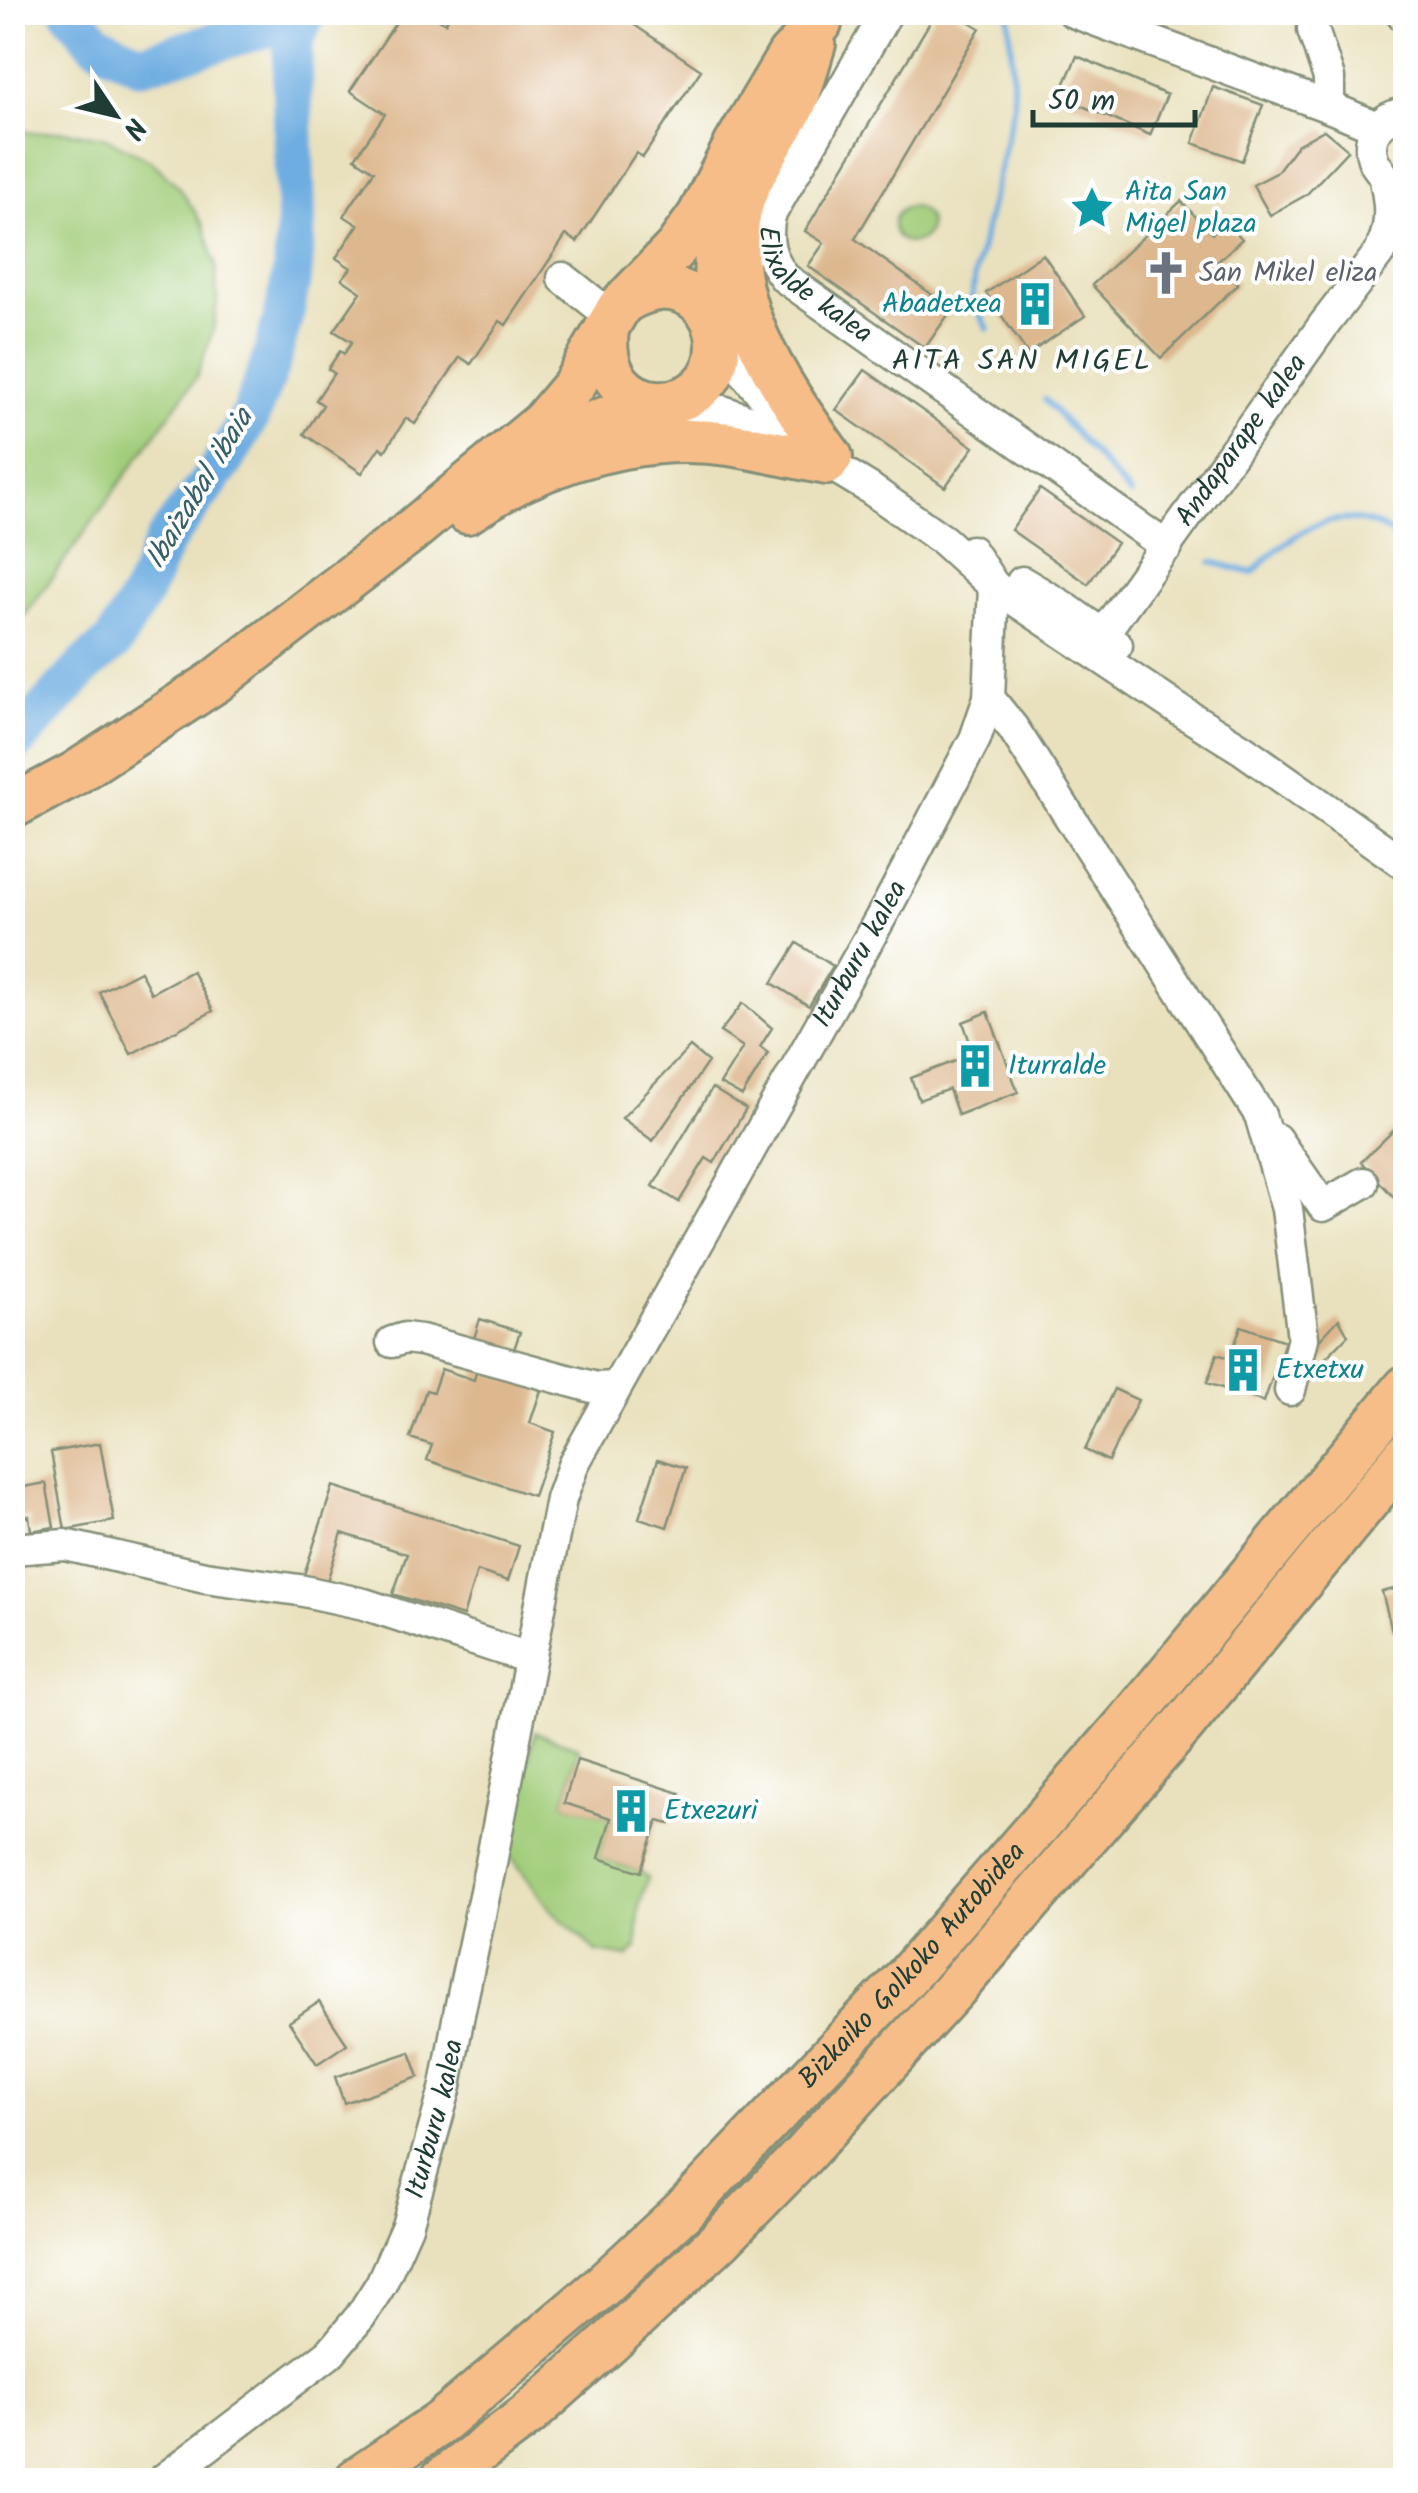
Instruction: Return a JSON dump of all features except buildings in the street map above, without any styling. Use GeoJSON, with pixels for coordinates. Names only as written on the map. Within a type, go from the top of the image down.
{"type":"FeatureCollection","features":[{"type":"Feature","properties":{"kind":"highway"},"geometry":{"type":"LineString","coordinates":[[12,807],[74,774],[216,681],[410,532],[542,423],[574,385],[615,315],[676,248],[699,216],[789,55],[823,18]]}},
{"type":"Feature","properties":{"kind":"highway"},"geometry":{"type":"LineString","coordinates":[[410,532],[553,438],[656,402],[682,399],[699,389],[711,374],[718,355],[716,244],[721,220],[745,164],[792,84],[823,18]]}},
{"type":"Feature","properties":{"kind":"highway"},"geometry":{"type":"LineString","coordinates":[[823,18],[795,105],[752,176],[737,235],[738,268],[746,306],[763,353],[829,460]]}},
{"type":"Feature","properties":{"kind":"highway"},"geometry":{"type":"LineString","coordinates":[[656,402],[632,394],[608,366],[604,348],[615,315],[642,292],[676,290],[705,308],[716,329]]}},
{"type":"Feature","properties":{"kind":"highway"},"geometry":{"type":"LineString","coordinates":[[410,532],[456,518],[518,482],[569,460],[627,446],[669,441],[728,444],[829,460]]}},
{"type":"Feature","properties":{"kind":"highway","name":"Bizkaiko Golkoko Autobidea"},"geometry":{"type":"LineString","coordinates":[[356,2480],[440,2423],[601,2288],[696,2198],[958,1918],[1132,1719],[1406,1388]]}},
{"type":"Feature","properties":{"kind":"highway","name":"Bizkaiko Golkoko Autobidea"},"geometry":{"type":"LineString","coordinates":[[441,2480],[528,2415],[607,2345],[720,2240],[802,2156],[953,1991],[1185,1722],[1406,1454]]}},
{"type":"Feature","properties":{"kind":"street","name":"Elixalde kalea"},"geometry":{"type":"LineString","coordinates":[[887,12],[770,215],[766,235],[773,263],[785,278],[1167,547]]}},
{"type":"Feature","properties":{"kind":"street"},"geometry":{"type":"LineString","coordinates":[[1074,12],[1378,127]]}},
{"type":"Feature","properties":{"kind":"street"},"geometry":{"type":"LineString","coordinates":[[1314,12],[1313,30],[1329,78],[1329,107]]}},
{"type":"Feature","properties":{"kind":"street"},"geometry":{"type":"LineString","coordinates":[[1382,247],[1390,227],[1395,178],[1376,166],[1372,136],[1394,115],[1406,113]]}},
{"type":"Feature","properties":{"kind":"street","name":"Andaparape kalea"},"geometry":{"type":"LineString","coordinates":[[1104,634],[1406,218]]}},
{"type":"Feature","properties":{"kind":"street"},"geometry":{"type":"LineString","coordinates":[[563,278],[615,315]]}},
{"type":"Feature","properties":{"kind":"street"},"geometry":{"type":"LineString","coordinates":[[716,329],[746,375],[777,412],[829,460]]}},
{"type":"Feature","properties":{"kind":"street"},"geometry":{"type":"LineString","coordinates":[[656,402],[723,411],[772,428],[829,460],[943,540],[994,586],[1242,749],[1406,864]]}},
{"type":"Feature","properties":{"kind":"street"},"geometry":{"type":"LineString","coordinates":[[943,540],[957,542],[1104,634],[1172,686],[1242,749]]}},
{"type":"Feature","properties":{"kind":"street"},"geometry":{"type":"LineString","coordinates":[[971,552],[994,586]]}},
{"type":"Feature","properties":{"kind":"street","name":"Iturburu kalea"},"geometry":{"type":"LineString","coordinates":[[162,2480],[330,2353],[381,2284],[407,2226],[446,2086],[561,1498],[574,1462],[890,902],[975,739],[989,698],[994,586]]}},
{"type":"Feature","properties":{"kind":"street"},"geometry":{"type":"LineString","coordinates":[[1022,605],[1044,610],[1086,634],[1104,634]]}},
{"type":"Feature","properties":{"kind":"street"},"geometry":{"type":"LineString","coordinates":[[1104,634],[1116,655],[1166,692],[1182,712]]}},
{"type":"Feature","properties":{"kind":"street"},"geometry":{"type":"LineString","coordinates":[[989,698],[1013,728],[1260,1116],[1323,1206],[1363,1183]]}},
{"type":"Feature","properties":{"kind":"street"},"geometry":{"type":"LineString","coordinates":[[1260,1116],[1287,1208],[1302,1338],[1290,1390]]}},
{"type":"Feature","properties":{"kind":"street"},"geometry":{"type":"LineString","coordinates":[[392,1342],[405,1338],[421,1340],[596,1388],[616,1387]]}},
{"type":"Feature","properties":{"kind":"street"},"geometry":{"type":"LineString","coordinates":[[12,1549],[65,1545],[205,1578],[299,1590],[364,1604],[529,1658]]}},
{"type":"Feature","properties":{"kind":"green space"},"geometry":{"type":"Polygon","coordinates":[[[13,121],[29,133],[63,131],[104,137],[150,160],[179,187],[204,226],[216,266],[217,301],[213,331],[196,378],[13,632],[13,121]]]}},
{"type":"Feature","properties":{"kind":"green space"},"geometry":{"type":"Polygon","coordinates":[[[911,207],[924,212],[929,225],[924,238],[911,243],[898,238],[893,225],[898,212],[911,207]]]}},
{"type":"Feature","properties":{"kind":"green space"},"geometry":{"type":"Polygon","coordinates":[[[535,1732],[579,1748],[564,1803],[611,1818],[599,1858],[648,1878],[639,1906],[637,1947],[628,1957],[597,1952],[551,1910],[507,1851],[535,1732]]]}},
{"type":"Feature","properties":{"kind":"waterway"},"geometry":{"type":"LineString","coordinates":[[71,12],[96,42],[140,64],[304,17]]}},
{"type":"Feature","properties":{"kind":"waterway","name":"Ibaizabal ibaia"},"geometry":{"type":"LineString","coordinates":[[12,746],[87,664],[113,643],[143,592],[164,542],[226,459],[250,416],[269,367],[293,268],[293,42],[307,12]]}},
{"type":"Feature","properties":{"kind":"waterway"},"geometry":{"type":"LineString","coordinates":[[988,329],[972,299],[1014,104],[1009,12]]}},
{"type":"Feature","properties":{"kind":"waterway"},"geometry":{"type":"LineString","coordinates":[[1045,400],[1131,495]]}},
{"type":"Feature","properties":{"kind":"waterway"},"geometry":{"type":"LineString","coordinates":[[1212,562],[1252,573],[1305,530],[1336,520],[1370,523],[1406,541]]}},
{"type":"Feature","properties":{"kind":"place","name":"Aita San Migel plaza"},"geometry":{"type":"Point","coordinates":[1092,208]}},
{"type":"Feature","properties":{"kind":"place","name":"San Mikel eliza"},"geometry":{"type":"Point","coordinates":[1166,273]}},
{"type":"Feature","properties":{"kind":"place","name":"Abadetxea"},"geometry":{"type":"Point","coordinates":[1035,304]}},
{"type":"Feature","properties":{"kind":"place","name":"Iturralde"},"geometry":{"type":"Point","coordinates":[975,1066]}},
{"type":"Feature","properties":{"kind":"place","name":"Etxetxu"},"geometry":{"type":"Point","coordinates":[1243,1370]}},
{"type":"Feature","properties":{"kind":"place","name":"Etxezuri"},"geometry":{"type":"Point","coordinates":[631,1811]}},
{"type":"Feature","properties":{"kind":"district","name":"AITA SAN MIGEL"},"geometry":{"type":"Point","coordinates":[1022,362]}}]}
